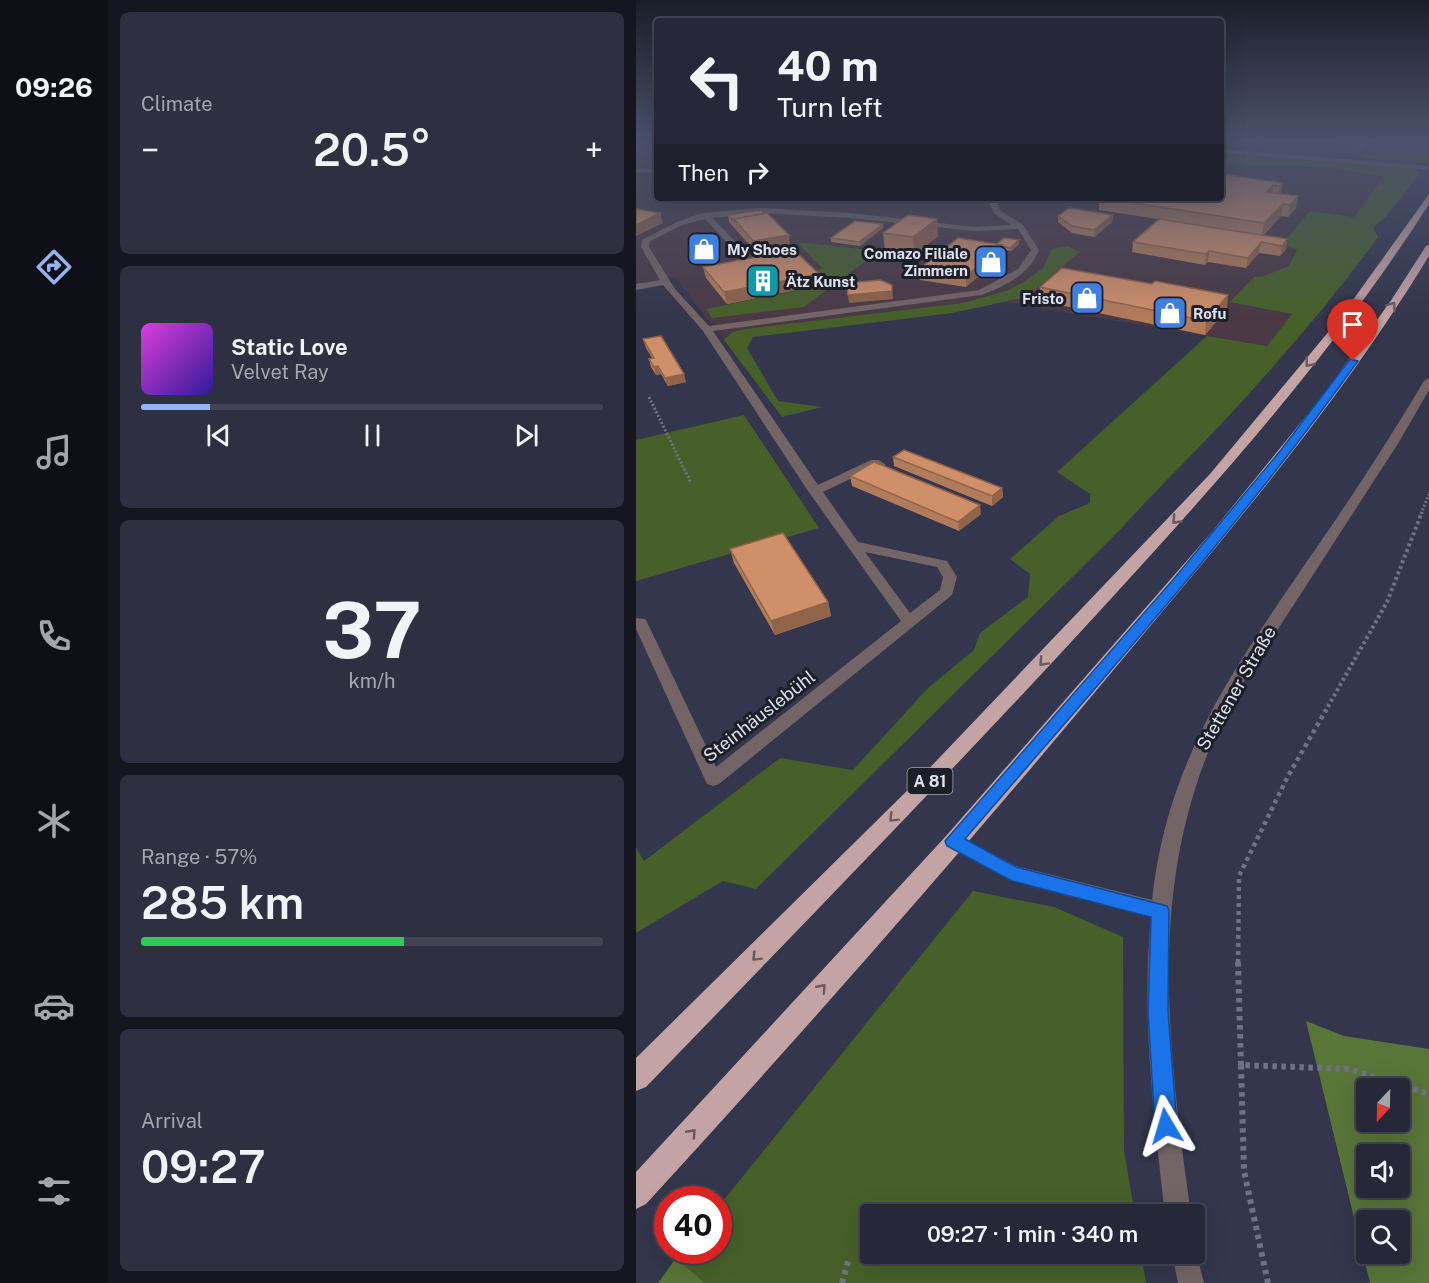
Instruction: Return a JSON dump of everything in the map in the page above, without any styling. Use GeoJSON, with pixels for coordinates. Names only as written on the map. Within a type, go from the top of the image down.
{"type":"FeatureCollection","features":[{"type":"Feature","properties":{"kind":"highway","name":"A 81"},"geometry":{"type":"LineString","coordinates":[[636,1077],[927,784],[1215,477],[1344,320],[1427,200]]}},
{"type":"Feature","properties":{"kind":"highway"},"geometry":{"type":"LineString","coordinates":[[644,1185],[1093,683],[1262,480],[1353,361],[1429,248]]}},
{"type":"Feature","properties":{"kind":"street"},"geometry":{"type":"LineString","coordinates":[[707,329],[981,292],[1013,276],[1032,261],[1035,249],[1020,227],[998,212],[992,201]]}},
{"type":"Feature","properties":{"kind":"street"},"geometry":{"type":"LineString","coordinates":[[909,622],[814,491],[707,329],[689,313],[666,282],[646,251],[646,240],[662,229],[705,215],[761,211],[856,217],[976,230],[1020,227]]}},
{"type":"Feature","properties":{"kind":"street"},"geometry":{"type":"LineString","coordinates":[[705,215],[739,250]]}},
{"type":"Feature","properties":{"kind":"street"},"geometry":{"type":"LineString","coordinates":[[636,251],[646,251]]}},
{"type":"Feature","properties":{"kind":"street"},"geometry":{"type":"LineString","coordinates":[[636,287],[666,282]]}},
{"type":"Feature","properties":{"kind":"street","name":"Stettener Straße"},"geometry":{"type":"LineString","coordinates":[[1177,1204],[1163,1104],[1158,1023],[1160,911],[1173,837],[1190,773],[1214,719],[1241,673],[1401,428],[1429,381]]}},
{"type":"Feature","properties":{"kind":"street"},"geometry":{"type":"LineString","coordinates":[[814,491],[875,463],[897,472]]}},
{"type":"Feature","properties":{"kind":"street","name":"Steinhäuslebühl"},"geometry":{"type":"LineString","coordinates":[[640,622],[713,780],[947,592],[950,576],[942,564],[853,545]]}},
{"type":"Feature","properties":{"kind":"street"},"geometry":{"type":"LineString","coordinates":[[953,841],[1012,873],[1160,911]]}},
{"type":"Feature","properties":{"kind":"street"},"geometry":{"type":"LineString","coordinates":[[1187,1264],[1191,1283]]}},
{"type":"Feature","properties":{"kind":"path"},"geometry":{"type":"LineString","coordinates":[[649,397],[691,483]]}},
{"type":"Feature","properties":{"kind":"path"},"geometry":{"type":"LineString","coordinates":[[1268,1283],[1244,1171],[1237,1001],[1239,876],[1287,778],[1387,602],[1429,494]]}},
{"type":"Feature","properties":{"kind":"path"},"geometry":{"type":"LineString","coordinates":[[1241,1065],[1349,1069],[1429,1094]]}},
{"type":"Feature","properties":{"kind":"path"},"geometry":{"type":"LineString","coordinates":[[842,1283],[849,1258]]}},
{"type":"Feature","properties":{"kind":"shaded area"},"geometry":{"type":"Polygon","coordinates":[[[636,200],[1366,200],[1354,217],[1310,211],[1283,244],[1297,250],[1289,266],[1264,276],[1231,302],[1292,314],[1267,346],[1003,302],[952,313],[724,340],[675,277],[636,284],[636,200]]]}},
{"type":"Feature","properties":{"kind":"green space"},"geometry":{"type":"Polygon","coordinates":[[[1366,200],[1399,200],[1385,218],[1373,227],[1378,237],[1298,338],[1231,413],[1120,530],[756,889],[723,881],[636,933],[636,848],[644,861],[780,758],[853,770],[928,688],[974,650],[980,633],[1028,597],[1030,574],[1010,559],[1059,516],[1090,503],[1090,494],[1057,472],[1207,336],[1267,346],[1292,314],[1230,302],[1254,277],[1264,276],[1289,266],[1297,250],[1282,244],[1310,211],[1354,217],[1366,200]]]}},
{"type":"Feature","properties":{"kind":"green space"},"geometry":{"type":"Polygon","coordinates":[[[797,242],[879,251],[804,307],[712,318],[706,309],[825,285],[814,272],[822,268],[797,242]]]}},
{"type":"Feature","properties":{"kind":"green space"},"geometry":{"type":"Polygon","coordinates":[[[1068,246],[1080,252],[1026,297],[952,313],[753,337],[747,348],[778,401],[822,407],[782,417],[724,340],[733,332],[746,329],[963,303],[1009,290],[1043,268],[1052,249],[1068,246]]]}},
{"type":"Feature","properties":{"kind":"green space"},"geometry":{"type":"Polygon","coordinates":[[[744,415],[819,528],[636,581],[636,440],[744,415]]]}},
{"type":"Feature","properties":{"kind":"green space"},"geometry":{"type":"Polygon","coordinates":[[[973,891],[1054,907],[1123,937],[1124,1150],[1133,1204],[860,1204],[860,1264],[1143,1264],[1146,1283],[705,1283],[683,1264],[732,1264],[732,1190],[973,891]]]}},
{"type":"Feature","properties":{"kind":"green space"},"geometry":{"type":"Polygon","coordinates":[[[1306,1021],[1344,1036],[1429,1049],[1429,1283],[1370,1283],[1365,1264],[1410,1264],[1410,1210],[1356,1210],[1356,1226],[1306,1021]]]}},
{"type":"Feature","properties":{"kind":"green space"},"geometry":{"type":"Polygon","coordinates":[[[672,1264],[683,1264],[705,1283],[658,1283],[672,1264]]]}},
{"type":"Feature","properties":{"kind":"building"},"geometry":{"type":"Polygon","coordinates":[[[1295,200],[1290,205],[1283,204],[1264,223],[1121,201],[1295,200]]]}},
{"type":"Feature","properties":{"kind":"building"},"geometry":{"type":"Polygon","coordinates":[[[1069,208],[1113,215],[1094,230],[1072,226],[1058,216],[1069,208]]]}},
{"type":"Feature","properties":{"kind":"building"},"geometry":{"type":"Polygon","coordinates":[[[636,209],[660,213],[636,225],[636,209]]]}},
{"type":"Feature","properties":{"kind":"building"},"geometry":{"type":"Polygon","coordinates":[[[761,210],[765,214],[734,219],[735,222],[728,215],[761,210]]]}},
{"type":"Feature","properties":{"kind":"building"},"geometry":{"type":"Polygon","coordinates":[[[767,213],[789,235],[753,241],[734,219],[767,213]]]}},
{"type":"Feature","properties":{"kind":"building"},"geometry":{"type":"Polygon","coordinates":[[[908,215],[937,219],[913,237],[883,233],[908,215]]]}},
{"type":"Feature","properties":{"kind":"building"},"geometry":{"type":"Polygon","coordinates":[[[1159,219],[1287,239],[1282,246],[1261,242],[1248,258],[1209,251],[1206,254],[1133,242],[1159,219]]]}},
{"type":"Feature","properties":{"kind":"building"},"geometry":{"type":"Polygon","coordinates":[[[855,221],[883,224],[859,242],[831,238],[855,221]]]}},
{"type":"Feature","properties":{"kind":"building"},"geometry":{"type":"Polygon","coordinates":[[[958,238],[1003,245],[966,276],[919,269],[958,238]]]}},
{"type":"Feature","properties":{"kind":"building"},"geometry":{"type":"Polygon","coordinates":[[[1004,238],[1019,240],[1010,248],[997,244],[1004,238]]]}},
{"type":"Feature","properties":{"kind":"building"},"geometry":{"type":"Polygon","coordinates":[[[794,250],[819,274],[724,292],[703,267],[794,250]]]}},
{"type":"Feature","properties":{"kind":"building"},"geometry":{"type":"Polygon","coordinates":[[[1062,268],[1152,284],[1155,281],[1228,295],[1206,321],[1040,287],[1062,268]]]}},
{"type":"Feature","properties":{"kind":"building"},"geometry":{"type":"Polygon","coordinates":[[[880,280],[892,285],[892,291],[848,295],[847,287],[858,282],[880,280]]]}},
{"type":"Feature","properties":{"kind":"building"},"geometry":{"type":"Polygon","coordinates":[[[661,336],[684,374],[665,378],[658,366],[654,367],[649,359],[654,358],[643,339],[661,336]]]}},
{"type":"Feature","properties":{"kind":"building"},"geometry":{"type":"Polygon","coordinates":[[[904,450],[1002,488],[992,496],[893,457],[904,450]]]}},
{"type":"Feature","properties":{"kind":"building"},"geometry":{"type":"Polygon","coordinates":[[[874,462],[980,505],[958,522],[850,476],[874,462]]]}},
{"type":"Feature","properties":{"kind":"building"},"geometry":{"type":"Polygon","coordinates":[[[783,533],[828,602],[771,621],[730,549],[783,533]]]}},
{"type":"Feature","properties":{"kind":"place","name":"My Shoes"},"geometry":{"type":"Point","coordinates":[704,249]}},
{"type":"Feature","properties":{"kind":"place","name":"Comazo Filiale Zimmern"},"geometry":{"type":"Point","coordinates":[991,262]}},
{"type":"Feature","properties":{"kind":"place","name":"Ätz Kunst"},"geometry":{"type":"Point","coordinates":[763,281]}},
{"type":"Feature","properties":{"kind":"place","name":"Fristo"},"geometry":{"type":"Point","coordinates":[1087,298]}},
{"type":"Feature","properties":{"kind":"place","name":"Rofu"},"geometry":{"type":"Point","coordinates":[1170,313]}},
{"type":"Feature","properties":{"kind":"route"},"geometry":{"type":"LineString","coordinates":[[1166,1126],[1158,1012],[1160,911],[1012,873],[953,841],[1093,683],[1255,490],[1353,361]]}}]}
